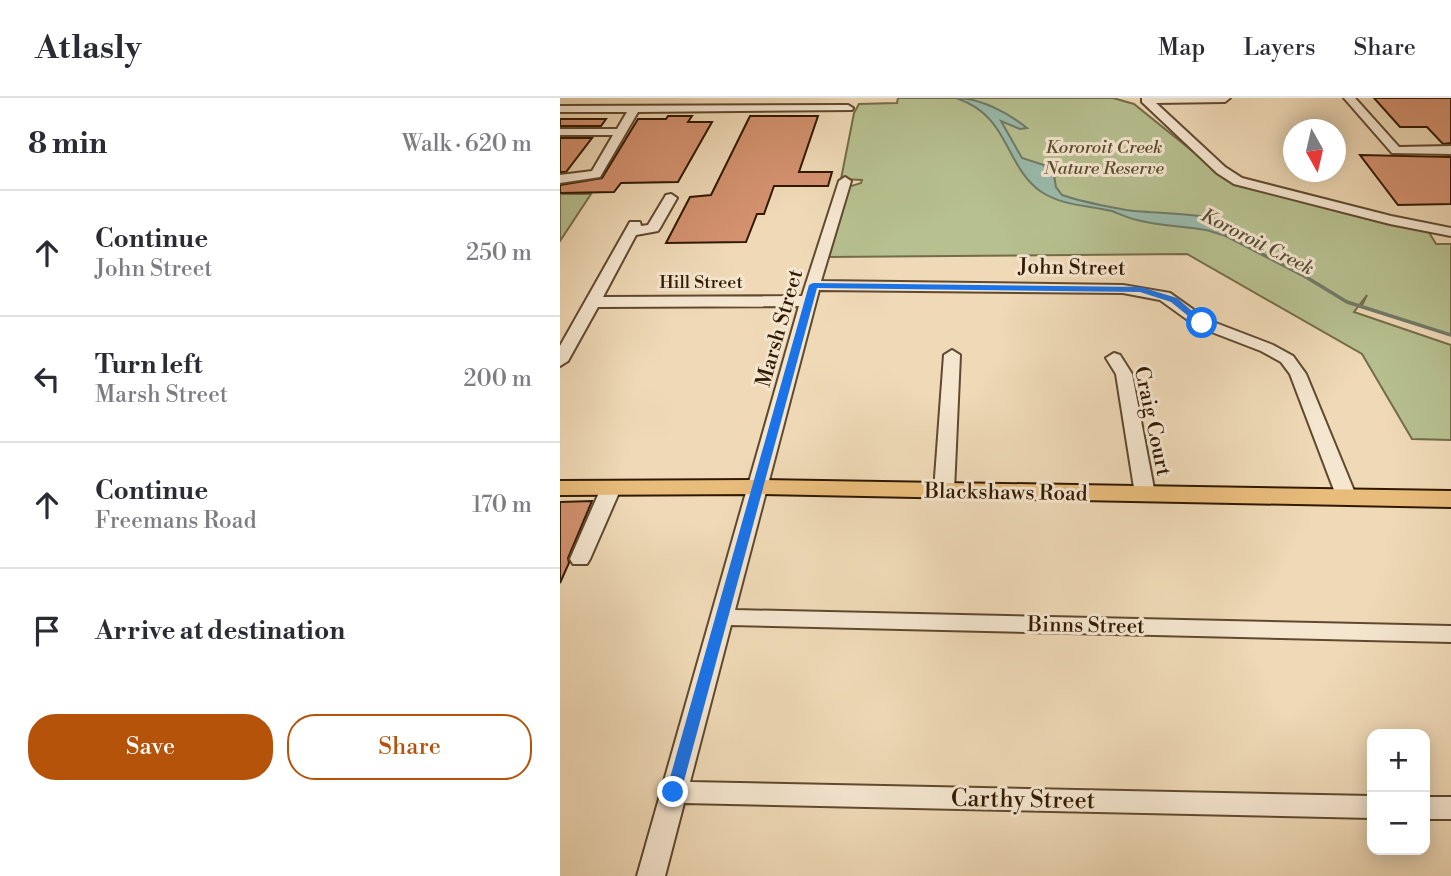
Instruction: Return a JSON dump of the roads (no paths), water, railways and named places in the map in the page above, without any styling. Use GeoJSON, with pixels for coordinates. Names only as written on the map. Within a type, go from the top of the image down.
{"type":"FeatureCollection","features":[{"type":"Feature","properties":{"kind":"main road","name":"Blackshaws Road"},"geometry":{"type":"LineString","coordinates":[[560,488],[757,487],[1451,499]]}},
{"type":"Feature","properties":{"kind":"street"},"geometry":{"type":"LineString","coordinates":[[1349,98],[1396,151],[1451,150]]}},
{"type":"Feature","properties":{"kind":"street"},"geometry":{"type":"LineString","coordinates":[[1225,99],[1149,100],[1230,177],[1451,232]]}},
{"type":"Feature","properties":{"kind":"street"},"geometry":{"type":"LineString","coordinates":[[560,109],[634,109],[716,102],[806,103],[848,108]]}},
{"type":"Feature","properties":{"kind":"street"},"geometry":{"type":"LineString","coordinates":[[560,179],[596,174],[634,109]]}},
{"type":"Feature","properties":{"kind":"street"},"geometry":{"type":"LineString","coordinates":[[560,132],[620,132]]}},
{"type":"Feature","properties":{"kind":"street","name":"Marsh Street"},"geometry":{"type":"LineString","coordinates":[[651,876],[811,293],[845,181]]}},
{"type":"Feature","properties":{"kind":"street"},"geometry":{"type":"LineString","coordinates":[[560,361],[633,228],[646,231],[655,227],[670,198]]}},
{"type":"Feature","properties":{"kind":"street"},"geometry":{"type":"LineString","coordinates":[[1435,236],[1451,232]]}},
{"type":"Feature","properties":{"kind":"street","name":"John Street"},"geometry":{"type":"LineString","coordinates":[[811,293],[1124,289],[1165,296],[1202,323],[1267,348],[1293,365],[1347,498]]}},
{"type":"Feature","properties":{"kind":"street","name":"Hill Street"},"geometry":{"type":"LineString","coordinates":[[593,302],[811,293]]}},
{"type":"Feature","properties":{"kind":"street"},"geometry":{"type":"LineString","coordinates":[[944,491],[952,355]]}},
{"type":"Feature","properties":{"kind":"street","name":"Craig Court"},"geometry":{"type":"LineString","coordinates":[[1114,358],[1124,374],[1145,494]]}},
{"type":"Feature","properties":{"kind":"street"},"geometry":{"type":"LineString","coordinates":[[580,559],[611,488]]}},
{"type":"Feature","properties":{"kind":"street","name":"Binns Street"},"geometry":{"type":"LineString","coordinates":[[722,617],[1451,634]]}},
{"type":"Feature","properties":{"kind":"street","name":"Carthy Street"},"geometry":{"type":"LineString","coordinates":[[673,792],[1367,807]]}},
{"type":"Feature","properties":{"kind":"street"},"geometry":{"type":"LineString","coordinates":[[1430,808],[1451,808]]}},
{"type":"Feature","properties":{"kind":"waterway","name":"Kororoit Creek"},"geometry":{"type":"LineString","coordinates":[[1223,234],[1306,277],[1347,302],[1451,335]]}},
{"type":"Feature","properties":{"kind":"park label","name":"Kororoit Creek Nature Reserve"},"geometry":{"type":"Point","coordinates":[1104,157]}}]}
